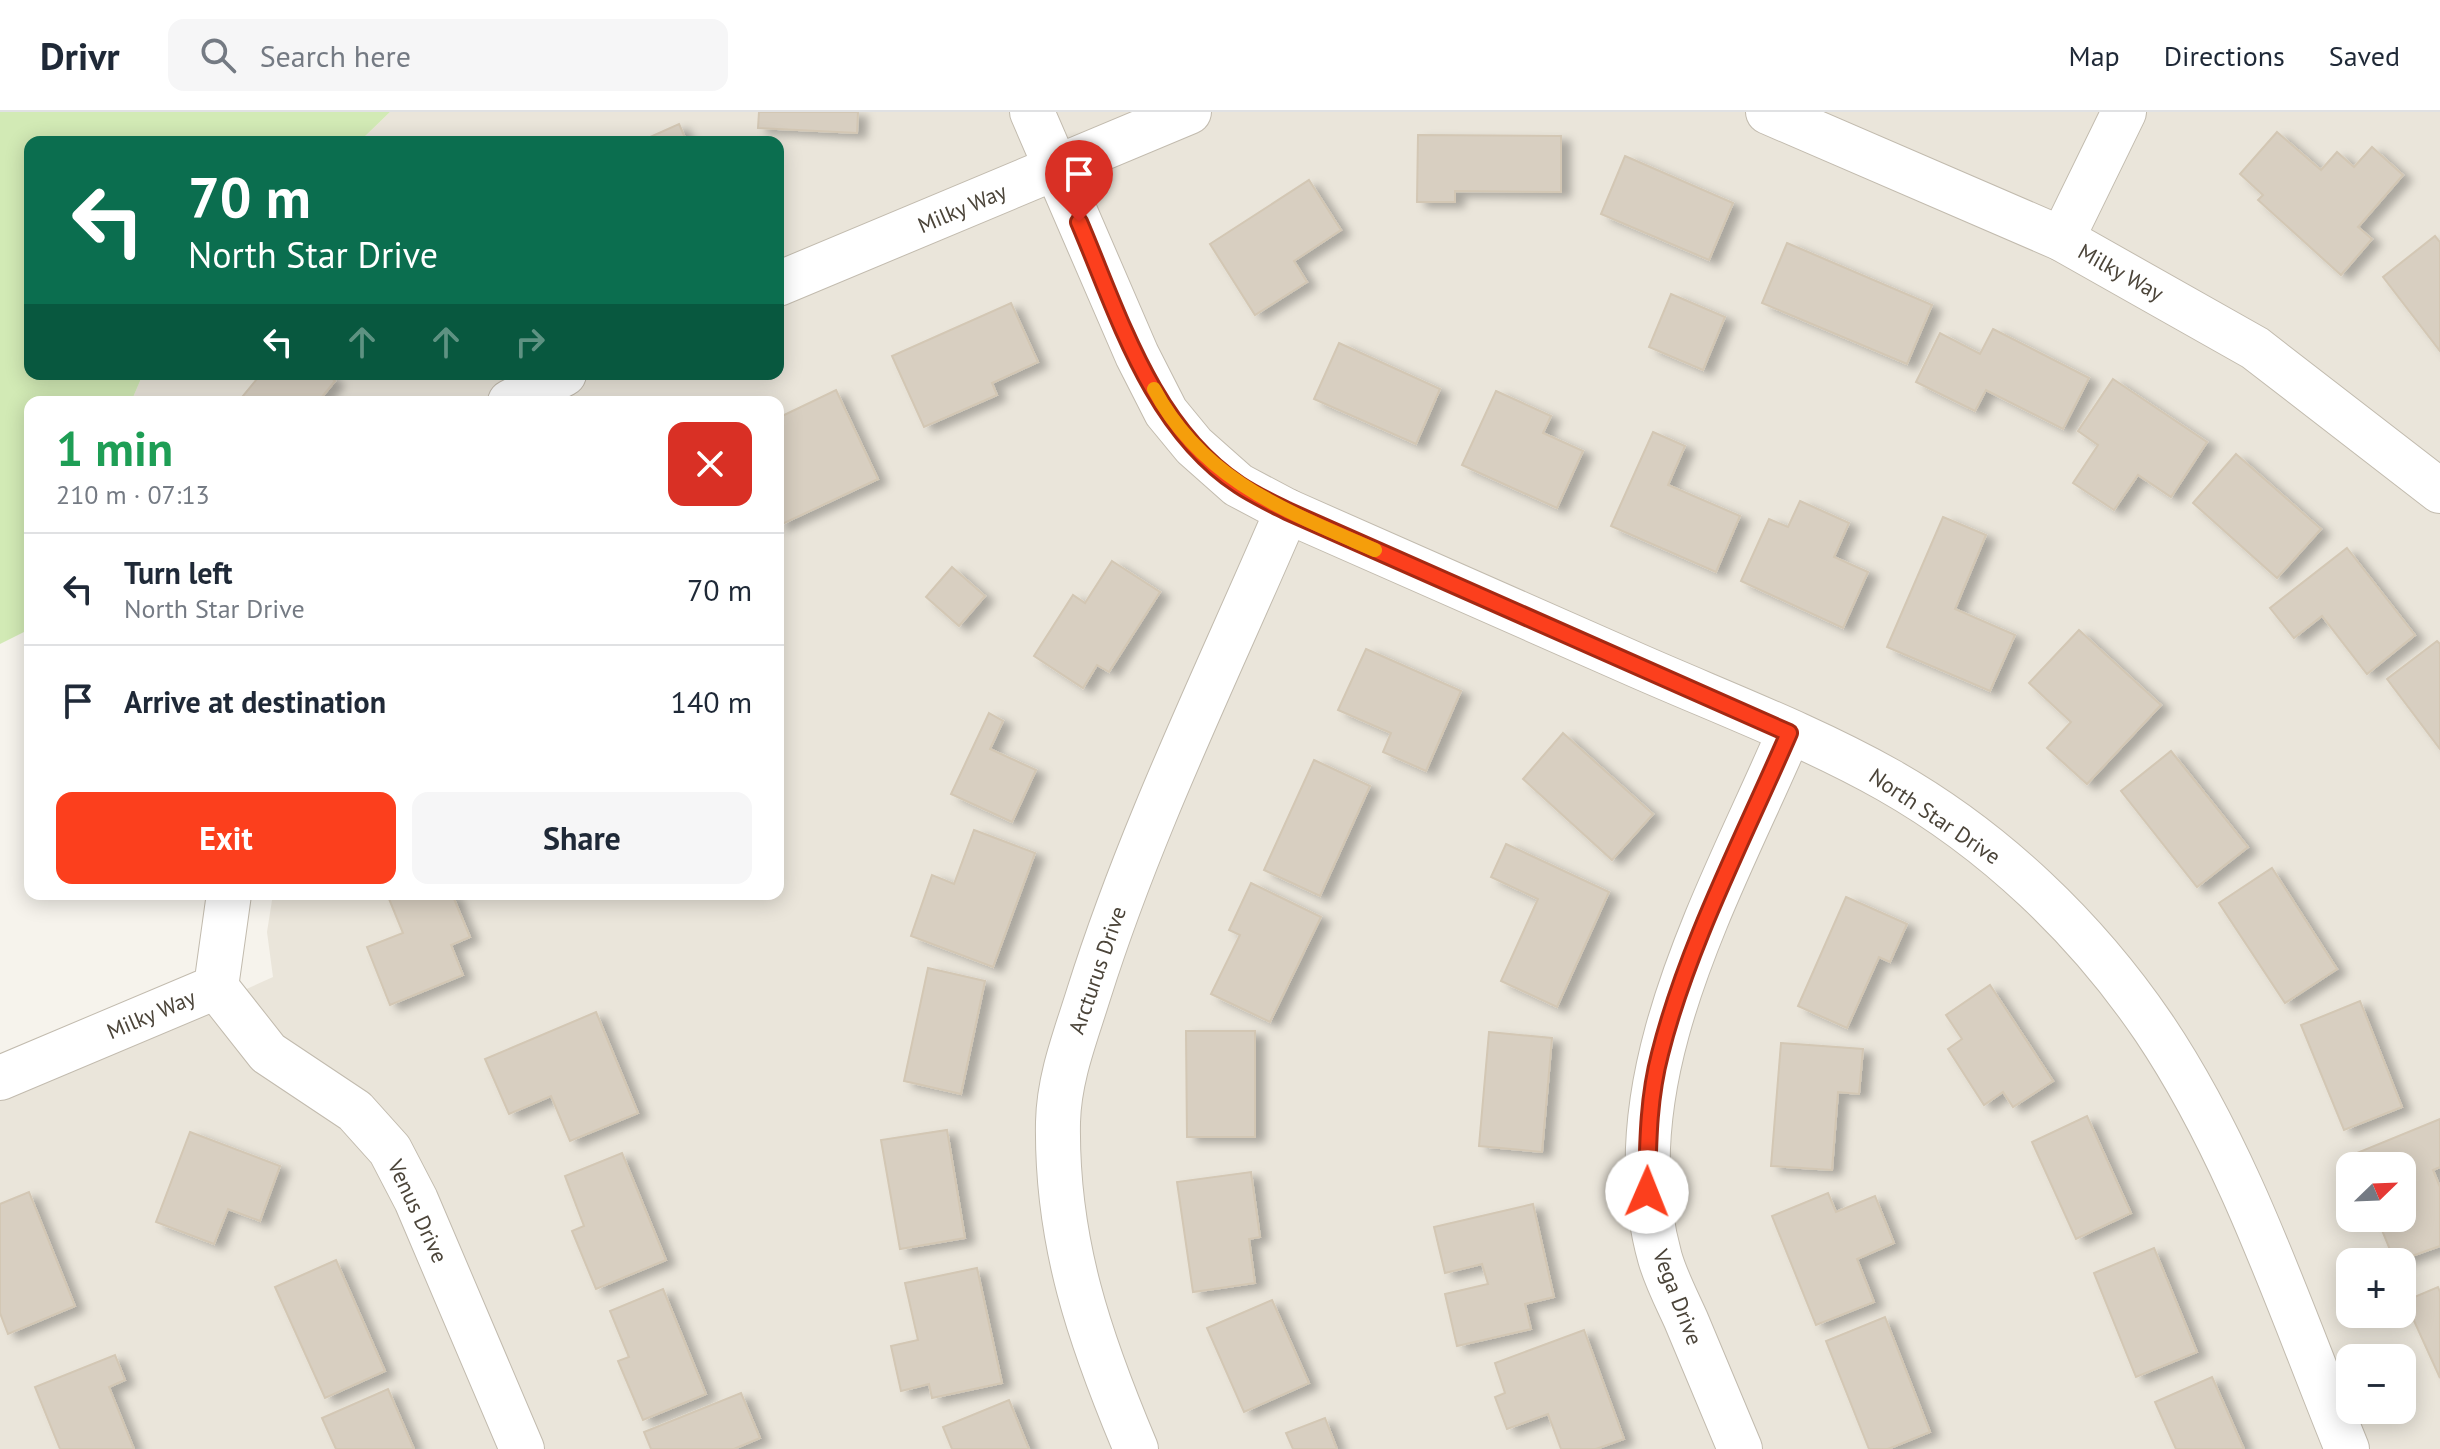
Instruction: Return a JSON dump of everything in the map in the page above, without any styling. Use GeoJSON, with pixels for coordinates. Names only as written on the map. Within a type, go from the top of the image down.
{"type":"FeatureCollection","features":[{"type":"Feature","properties":{"kind":"street","name":"North Star Drive"},"geometry":{"type":"LineString","coordinates":[[1032,112],[1137,355],[1166,412],[1194,446],[1238,485],[1287,511],[1789,733],[1888,780],[1951,821],[2010,867],[2066,917],[2154,1028],[2197,1098],[2232,1168],[2347,1449]]}},
{"type":"Feature","properties":{"kind":"street","name":"Milky Way"},"geometry":{"type":"LineString","coordinates":[[784,282],[1189,112]]}},
{"type":"Feature","properties":{"kind":"street","name":"Milky Way"},"geometry":{"type":"LineString","coordinates":[[1768,112],[2062,239],[2255,348],[2440,491]]}},
{"type":"Feature","properties":{"kind":"street"},"geometry":{"type":"LineString","coordinates":[[2062,239],[2124,112]]}},
{"type":"Feature","properties":{"kind":"street"},"geometry":{"type":"LineString","coordinates":[[522,396],[552,380]]}},
{"type":"Feature","properties":{"kind":"street","name":"Arcturus Drive"},"geometry":{"type":"LineString","coordinates":[[1136,1449],[1095,1352],[1074,1279],[1060,1195],[1058,1119],[1068,1055],[1110,926],[1287,511]]}},
{"type":"Feature","properties":{"kind":"street","name":"Vega Drive"},"geometry":{"type":"LineString","coordinates":[[1740,1449],[1660,1260],[1647,1192],[1648,1126],[1659,1056],[1678,991],[1789,733]]}},
{"type":"Feature","properties":{"kind":"street","name":"Milky Way"},"geometry":{"type":"LineString","coordinates":[[0,1078],[216,987],[228,900]]}},
{"type":"Feature","properties":{"kind":"street","name":"Venus Drive"},"geometry":{"type":"LineString","coordinates":[[216,987],[268,1053],[355,1111],[390,1150],[416,1200],[522,1449]]}},
{"type":"Feature","properties":{"kind":"shaded area"},"geometry":{"type":"Polygon","coordinates":[[[390,112],[2440,112],[2440,1449],[0,1449],[0,1100],[273,977],[267,932],[272,900],[784,900],[784,396],[134,396],[140,380],[784,380],[784,136],[365,136],[390,112]]]}},
{"type":"Feature","properties":{"kind":"green space"},"geometry":{"type":"Polygon","coordinates":[[[0,112],[390,112],[365,136],[24,136],[24,380],[140,380],[134,396],[24,396],[24,632],[0,644],[0,112]]]}},
{"type":"Feature","properties":{"kind":"building"},"geometry":{"type":"Polygon","coordinates":[[[759,112],[858,112],[857,133],[758,128],[759,112]]]}},
{"type":"Feature","properties":{"kind":"building"},"geometry":{"type":"Polygon","coordinates":[[[679,124],[684,136],[652,136],[679,124]]]}},
{"type":"Feature","properties":{"kind":"building"},"geometry":{"type":"Polygon","coordinates":[[[2277,132],[2321,170],[2337,152],[2354,167],[2372,147],[2403,175],[2358,227],[2372,239],[2341,275],[2258,200],[2263,195],[2240,174],[2277,132]]]}},
{"type":"Feature","properties":{"kind":"building"},"geometry":{"type":"Polygon","coordinates":[[[1418,135],[1561,136],[1561,192],[1455,191],[1455,202],[1417,202],[1418,135]]]}},
{"type":"Feature","properties":{"kind":"building"},"geometry":{"type":"Polygon","coordinates":[[[1625,156],[1733,203],[1709,260],[1601,214],[1625,156]]]}},
{"type":"Feature","properties":{"kind":"building"},"geometry":{"type":"Polygon","coordinates":[[[1309,180],[1341,230],[1294,261],[1307,282],[1255,315],[1210,244],[1309,180]]]}},
{"type":"Feature","properties":{"kind":"building"},"geometry":{"type":"Polygon","coordinates":[[[2435,236],[2440,242],[2440,351],[2383,277],[2435,236]]]}},
{"type":"Feature","properties":{"kind":"building"},"geometry":{"type":"Polygon","coordinates":[[[1787,243],[1932,305],[1907,364],[1762,303],[1787,243]]]}},
{"type":"Feature","properties":{"kind":"building"},"geometry":{"type":"Polygon","coordinates":[[[1671,294],[1725,317],[1703,370],[1649,347],[1671,294]]]}},
{"type":"Feature","properties":{"kind":"building"},"geometry":{"type":"Polygon","coordinates":[[[1011,303],[1038,362],[992,383],[997,395],[924,427],[892,356],[1011,303]]]}},
{"type":"Feature","properties":{"kind":"building"},"geometry":{"type":"Polygon","coordinates":[[[1993,329],[2089,378],[2063,429],[1986,390],[1975,411],[1916,382],[1940,333],[1980,354],[1993,329]]]}},
{"type":"Feature","properties":{"kind":"building"},"geometry":{"type":"Polygon","coordinates":[[[1339,343],[1440,389],[1416,444],[1314,399],[1339,343]]]}},
{"type":"Feature","properties":{"kind":"building"},"geometry":{"type":"Polygon","coordinates":[[[2113,379],[2207,442],[2171,497],[2138,475],[2114,510],[2073,483],[2098,445],[2078,431],[2113,379]]]}},
{"type":"Feature","properties":{"kind":"building"},"geometry":{"type":"Polygon","coordinates":[[[256,380],[335,381],[323,396],[243,396],[256,380]]]}},
{"type":"Feature","properties":{"kind":"building"},"geometry":{"type":"Polygon","coordinates":[[[836,390],[878,479],[784,523],[784,415],[836,390]]]}},
{"type":"Feature","properties":{"kind":"building"},"geometry":{"type":"Polygon","coordinates":[[[1496,391],[1551,416],[1543,433],[1583,451],[1557,508],[1462,465],[1496,391]]]}},
{"type":"Feature","properties":{"kind":"building"},"geometry":{"type":"Polygon","coordinates":[[[1653,432],[1685,446],[1668,485],[1740,516],[1716,572],[1611,526],[1653,432]]]}},
{"type":"Feature","properties":{"kind":"building"},"geometry":{"type":"Polygon","coordinates":[[[2236,454],[2321,529],[2277,578],[2193,503],[2236,454]]]}},
{"type":"Feature","properties":{"kind":"building"},"geometry":{"type":"Polygon","coordinates":[[[1800,501],[1849,523],[1834,557],[1868,572],[1843,628],[1741,581],[1769,519],[1788,527],[1800,501]]]}},
{"type":"Feature","properties":{"kind":"building"},"geometry":{"type":"Polygon","coordinates":[[[1943,517],[1986,535],[1955,609],[2015,635],[1990,691],[1887,647],[1943,517]]]}},
{"type":"Feature","properties":{"kind":"building"},"geometry":{"type":"Polygon","coordinates":[[[2347,548],[2415,635],[2367,674],[2322,616],[2294,638],[2270,608],[2347,548]]]}},
{"type":"Feature","properties":{"kind":"building"},"geometry":{"type":"Polygon","coordinates":[[[1112,561],[1160,592],[1109,672],[1097,665],[1083,688],[1034,656],[1073,595],[1085,603],[1112,561]]]}},
{"type":"Feature","properties":{"kind":"building"},"geometry":{"type":"Polygon","coordinates":[[[952,567],[985,596],[959,626],[926,597],[952,567]]]}},
{"type":"Feature","properties":{"kind":"building"},"geometry":{"type":"Polygon","coordinates":[[[2079,630],[2161,705],[2087,784],[2047,748],[2071,722],[2029,683],[2079,630]]]}},
{"type":"Feature","properties":{"kind":"building"},"geometry":{"type":"Polygon","coordinates":[[[2437,641],[2440,644],[2440,749],[2387,679],[2437,641]]]}},
{"type":"Feature","properties":{"kind":"building"},"geometry":{"type":"Polygon","coordinates":[[[1366,649],[1461,691],[1426,771],[1383,752],[1391,733],[1338,710],[1366,649]]]}},
{"type":"Feature","properties":{"kind":"building"},"geometry":{"type":"Polygon","coordinates":[[[989,713],[1003,721],[990,749],[1036,770],[1012,822],[951,794],[989,713]]]}},
{"type":"Feature","properties":{"kind":"building"},"geometry":{"type":"Polygon","coordinates":[[[1563,733],[1653,814],[1612,860],[1523,779],[1563,733]]]}},
{"type":"Feature","properties":{"kind":"building"},"geometry":{"type":"Polygon","coordinates":[[[2171,751],[2248,847],[2197,887],[2121,791],[2171,751]]]}},
{"type":"Feature","properties":{"kind":"building"},"geometry":{"type":"Polygon","coordinates":[[[1314,760],[1370,786],[1320,896],[1264,870],[1314,760]]]}},
{"type":"Feature","properties":{"kind":"building"},"geometry":{"type":"Polygon","coordinates":[[[974,830],[1035,853],[993,967],[911,936],[932,875],[954,884],[974,830]]]}},
{"type":"Feature","properties":{"kind":"building"},"geometry":{"type":"Polygon","coordinates":[[[1506,844],[1609,892],[1557,1007],[1501,981],[1538,899],[1491,877],[1506,844]]]}},
{"type":"Feature","properties":{"kind":"building"},"geometry":{"type":"Polygon","coordinates":[[[2272,868],[2337,969],[2285,1003],[2219,903],[2272,868]]]}},
{"type":"Feature","properties":{"kind":"building"},"geometry":{"type":"Polygon","coordinates":[[[1251,883],[1321,917],[1270,1022],[1211,994],[1240,935],[1229,930],[1251,883]]]}},
{"type":"Feature","properties":{"kind":"building"},"geometry":{"type":"Polygon","coordinates":[[[1846,897],[1907,924],[1890,962],[1879,957],[1847,1028],[1798,1006],[1846,897]]]}},
{"type":"Feature","properties":{"kind":"building"},"geometry":{"type":"Polygon","coordinates":[[[389,900],[455,900],[470,937],[451,945],[463,975],[390,1005],[367,947],[403,933],[389,900]]]}},
{"type":"Feature","properties":{"kind":"building"},"geometry":{"type":"Polygon","coordinates":[[[928,968],[985,981],[961,1094],[904,1081],[928,968]]]}},
{"type":"Feature","properties":{"kind":"building"},"geometry":{"type":"Polygon","coordinates":[[[1990,985],[2053,1081],[2013,1107],[2003,1092],[1984,1105],[1948,1049],[1962,1039],[1946,1015],[1990,985]]]}},
{"type":"Feature","properties":{"kind":"building"},"geometry":{"type":"Polygon","coordinates":[[[2360,1001],[2402,1107],[2344,1130],[2301,1025],[2360,1001]]]}},
{"type":"Feature","properties":{"kind":"building"},"geometry":{"type":"Polygon","coordinates":[[[596,1012],[638,1113],[570,1141],[551,1096],[509,1114],[485,1059],[596,1012]]]}},
{"type":"Feature","properties":{"kind":"building"},"geometry":{"type":"Polygon","coordinates":[[[1186,1031],[1255,1031],[1255,1137],[1187,1137],[1186,1031]]]}},
{"type":"Feature","properties":{"kind":"building"},"geometry":{"type":"Polygon","coordinates":[[[1489,1032],[1552,1038],[1542,1152],[1479,1146],[1489,1032]]]}},
{"type":"Feature","properties":{"kind":"building"},"geometry":{"type":"Polygon","coordinates":[[[1781,1043],[1863,1049],[1859,1094],[1838,1092],[1832,1170],[1771,1166],[1781,1043]]]}},
{"type":"Feature","properties":{"kind":"building"},"geometry":{"type":"Polygon","coordinates":[[[2087,1116],[2131,1213],[2076,1239],[2032,1142],[2087,1116]]]}},
{"type":"Feature","properties":{"kind":"building"},"geometry":{"type":"Polygon","coordinates":[[[2440,1119],[2440,1167],[2433,1170],[2440,1187],[2440,1246],[2416,1255],[2416,1248],[2389,1248],[2383,1232],[2416,1232],[2416,1152],[2359,1152],[2440,1119]]]}},
{"type":"Feature","properties":{"kind":"building"},"geometry":{"type":"Polygon","coordinates":[[[947,1130],[965,1238],[900,1249],[881,1140],[947,1130]]]}},
{"type":"Feature","properties":{"kind":"building"},"geometry":{"type":"Polygon","coordinates":[[[190,1132],[280,1166],[260,1221],[228,1209],[214,1244],[156,1222],[190,1132]]]}},
{"type":"Feature","properties":{"kind":"building"},"geometry":{"type":"Polygon","coordinates":[[[622,1153],[666,1260],[596,1289],[572,1231],[584,1226],[565,1176],[622,1153]]]}},
{"type":"Feature","properties":{"kind":"building"},"geometry":{"type":"Polygon","coordinates":[[[1251,1172],[1260,1237],[1249,1239],[1255,1283],[1193,1292],[1177,1182],[1251,1172]]]}},
{"type":"Feature","properties":{"kind":"building"},"geometry":{"type":"Polygon","coordinates":[[[29,1192],[75,1306],[8,1334],[0,1313],[0,1204],[29,1192]]]}},
{"type":"Feature","properties":{"kind":"building"},"geometry":{"type":"Polygon","coordinates":[[[1828,1193],[1836,1212],[1875,1196],[1894,1243],[1857,1259],[1874,1302],[1816,1325],[1772,1216],[1828,1193]]]}},
{"type":"Feature","properties":{"kind":"building"},"geometry":{"type":"Polygon","coordinates":[[[1533,1204],[1554,1297],[1525,1304],[1531,1329],[1457,1346],[1445,1294],[1488,1284],[1482,1264],[1445,1273],[1434,1227],[1533,1204]]]}},
{"type":"Feature","properties":{"kind":"building"},"geometry":{"type":"Polygon","coordinates":[[[2154,1248],[2197,1352],[2136,1377],[2094,1273],[2154,1248]]]}},
{"type":"Feature","properties":{"kind":"building"},"geometry":{"type":"Polygon","coordinates":[[[336,1260],[385,1371],[325,1398],[275,1287],[336,1260]]]}},
{"type":"Feature","properties":{"kind":"building"},"geometry":{"type":"Polygon","coordinates":[[[977,1268],[1002,1383],[932,1398],[929,1384],[901,1391],[891,1346],[918,1340],[905,1283],[977,1268]]]}},
{"type":"Feature","properties":{"kind":"building"},"geometry":{"type":"Polygon","coordinates":[[[2438,1287],[2440,1292],[2440,1378],[2416,1325],[2416,1296],[2438,1287]]]}},
{"type":"Feature","properties":{"kind":"building"},"geometry":{"type":"Polygon","coordinates":[[[663,1289],[706,1394],[643,1420],[618,1361],[629,1357],[610,1311],[663,1289]]]}},
{"type":"Feature","properties":{"kind":"building"},"geometry":{"type":"Polygon","coordinates":[[[1272,1300],[1309,1383],[1244,1412],[1207,1328],[1272,1300]]]}},
{"type":"Feature","properties":{"kind":"building"},"geometry":{"type":"Polygon","coordinates":[[[1885,1317],[1930,1432],[1888,1449],[1869,1449],[1826,1341],[1885,1317]]]}},
{"type":"Feature","properties":{"kind":"building"},"geometry":{"type":"Polygon","coordinates":[[[1584,1330],[1624,1439],[1596,1449],[1561,1449],[1548,1414],[1507,1429],[1495,1397],[1505,1393],[1495,1363],[1584,1330]]]}},
{"type":"Feature","properties":{"kind":"building"},"geometry":{"type":"Polygon","coordinates":[[[115,1355],[125,1380],[109,1387],[134,1449],[60,1449],[35,1387],[115,1355]]]}},
{"type":"Feature","properties":{"kind":"building"},"geometry":{"type":"Polygon","coordinates":[[[2212,1377],[2244,1449],[2176,1449],[2155,1402],[2212,1377]]]}},
{"type":"Feature","properties":{"kind":"building"},"geometry":{"type":"Polygon","coordinates":[[[388,1389],[414,1449],[336,1449],[322,1418],[388,1389]]]}},
{"type":"Feature","properties":{"kind":"building"},"geometry":{"type":"Polygon","coordinates":[[[741,1393],[760,1438],[734,1449],[651,1449],[644,1432],[741,1393]]]}},
{"type":"Feature","properties":{"kind":"building"},"geometry":{"type":"Polygon","coordinates":[[[1009,1400],[1029,1449],[952,1449],[943,1427],[1009,1400]]]}},
{"type":"Feature","properties":{"kind":"building"},"geometry":{"type":"Polygon","coordinates":[[[1325,1418],[1337,1449],[1293,1449],[1286,1433],[1325,1418]]]}},
{"type":"Feature","properties":{"kind":"slow traffic"},"geometry":{"type":"LineString","coordinates":[[1154,389],[1166,412],[1194,446],[1238,485],[1287,511],[1375,550]]}},
{"type":"Feature","properties":{"kind":"route"},"geometry":{"type":"LineString","coordinates":[[1079,222],[1137,355],[1166,412],[1194,446],[1238,485],[1287,511],[1789,733],[1678,991],[1655,1079],[1648,1126],[1647,1192]]}}]}
